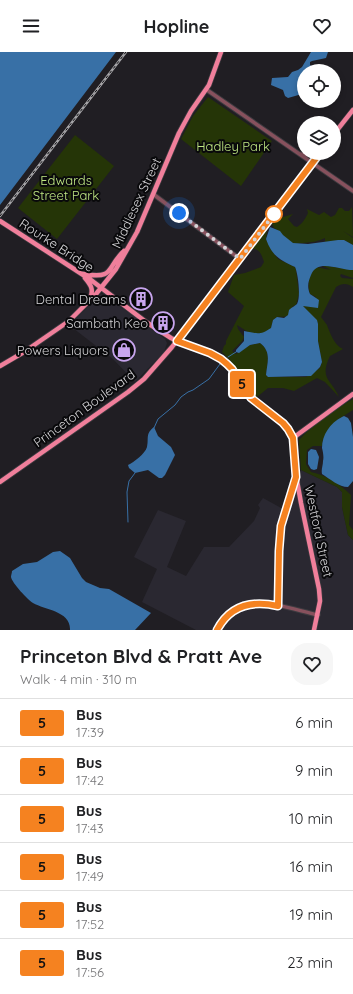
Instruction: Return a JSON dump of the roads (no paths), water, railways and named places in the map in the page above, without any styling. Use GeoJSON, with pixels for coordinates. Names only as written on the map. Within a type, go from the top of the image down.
{"type":"FeatureCollection","features":[{"type":"Feature","properties":{"kind":"main road","name":"Middlesex Street"},"geometry":{"type":"LineString","coordinates":[[0,366],[24,352],[69,321],[101,288],[116,269],[137,232],[191,111],[207,90],[215,72],[221,52]]}},
{"type":"Feature","properties":{"kind":"main road"},"geometry":{"type":"LineString","coordinates":[[341,125],[353,110]]}},
{"type":"Feature","properties":{"kind":"main road","name":"Princeton Boulevard"},"geometry":{"type":"LineString","coordinates":[[0,482],[128,392],[144,379],[177,341],[314,160]]}},
{"type":"Feature","properties":{"kind":"main road","name":"Rourke Bridge"},"geometry":{"type":"LineString","coordinates":[[0,221],[82,274],[146,322],[177,341],[210,353],[221,359],[232,369],[251,398],[283,423],[293,438]]}},
{"type":"Feature","properties":{"kind":"main road"},"geometry":{"type":"LineString","coordinates":[[82,274],[98,276],[107,274],[122,253],[128,248]]}},
{"type":"Feature","properties":{"kind":"main road"},"geometry":{"type":"LineString","coordinates":[[82,274],[91,286],[91,295],[88,302]]}},
{"type":"Feature","properties":{"kind":"main road"},"geometry":{"type":"LineString","coordinates":[[293,438],[353,394]]}},
{"type":"Feature","properties":{"kind":"main road","name":"Westford Street"},"geometry":{"type":"LineString","coordinates":[[293,438],[296,475],[301,503],[320,589],[318,615],[314,630]]}},
{"type":"Feature","properties":{"kind":"street"},"geometry":{"type":"LineString","coordinates":[[207,90],[297,153]]}},
{"type":"Feature","properties":{"kind":"street"},"geometry":{"type":"LineString","coordinates":[[307,160],[353,191]]}},
{"type":"Feature","properties":{"kind":"street"},"geometry":{"type":"LineString","coordinates":[[153,194],[240,259]]}},
{"type":"Feature","properties":{"kind":"street"},"geometry":{"type":"LineString","coordinates":[[217,630],[223,620],[231,612],[239,607],[251,604],[265,603],[318,615]]}},
{"type":"Feature","properties":{"kind":"water"},"geometry":{"type":"Polygon","coordinates":[[[0,52],[116,52],[0,205],[0,52]]]}},
{"type":"Feature","properties":{"kind":"water"},"geometry":{"type":"Polygon","coordinates":[[[311,52],[328,52],[326,58],[312,61],[310,64],[304,64],[311,52]]]}},
{"type":"Feature","properties":{"kind":"water"},"geometry":{"type":"Polygon","coordinates":[[[297,70],[297,95],[288,98],[285,96],[283,90],[271,85],[272,78],[288,77],[292,72],[297,70]]]}},
{"type":"Feature","properties":{"kind":"water"},"geometry":{"type":"Polygon","coordinates":[[[270,227],[280,231],[293,243],[308,244],[344,240],[353,245],[353,270],[329,266],[318,267],[314,270],[309,280],[308,287],[310,294],[319,300],[318,308],[303,306],[317,320],[318,341],[322,362],[320,367],[311,376],[268,377],[266,375],[268,358],[264,346],[260,343],[250,345],[239,353],[236,352],[244,341],[244,331],[258,333],[267,331],[271,328],[273,320],[277,317],[284,318],[288,315],[289,310],[297,304],[298,301],[299,285],[295,267],[281,260],[271,250],[266,239],[270,227]]]}},
{"type":"Feature","properties":{"kind":"water"},"geometry":{"type":"Polygon","coordinates":[[[344,416],[348,418],[351,423],[353,437],[353,481],[348,487],[341,486],[322,474],[323,439],[330,426],[344,416]]]}},
{"type":"Feature","properties":{"kind":"water"},"geometry":{"type":"Polygon","coordinates":[[[154,427],[158,436],[171,447],[175,455],[162,478],[159,478],[148,470],[135,473],[129,468],[128,465],[142,455],[147,447],[148,434],[154,427]]]}},
{"type":"Feature","properties":{"kind":"water"},"geometry":{"type":"Polygon","coordinates":[[[311,449],[316,450],[319,457],[317,469],[314,470],[311,469],[308,464],[308,452],[311,449]]]}},
{"type":"Feature","properties":{"kind":"water"},"geometry":{"type":"Polygon","coordinates":[[[60,551],[70,558],[86,582],[100,588],[109,589],[151,613],[135,630],[70,630],[69,624],[62,615],[33,603],[17,587],[11,577],[12,571],[23,564],[37,562],[53,552],[60,551]]]}},
{"type":"Feature","properties":{"kind":"waterway"},"geometry":{"type":"LineString","coordinates":[[228,357],[236,352]]}},
{"type":"Feature","properties":{"kind":"waterway"},"geometry":{"type":"LineString","coordinates":[[154,428],[158,419],[175,405],[181,397],[209,379],[220,364]]}},
{"type":"Feature","properties":{"kind":"waterway"},"geometry":{"type":"LineString","coordinates":[[128,522],[127,492],[129,481],[135,473]]}},
{"type":"Feature","properties":{"kind":"railway"},"geometry":{"type":"LineString","coordinates":[[0,216],[126,52]]}},
{"type":"Feature","properties":{"kind":"place","name":"Dental Dreams"},"geometry":{"type":"Point","coordinates":[141,299]}},
{"type":"Feature","properties":{"kind":"place","name":"Sambath Keo"},"geometry":{"type":"Point","coordinates":[163,323]}},
{"type":"Feature","properties":{"kind":"place","name":"Powers Liquors"},"geometry":{"type":"Point","coordinates":[124,350]}},
{"type":"Feature","properties":{"kind":"park label","name":"Hadley Park"},"geometry":{"type":"Point","coordinates":[233,146]}},
{"type":"Feature","properties":{"kind":"park label","name":"Edwards Street Park"},"geometry":{"type":"Point","coordinates":[66,188]}}]}
